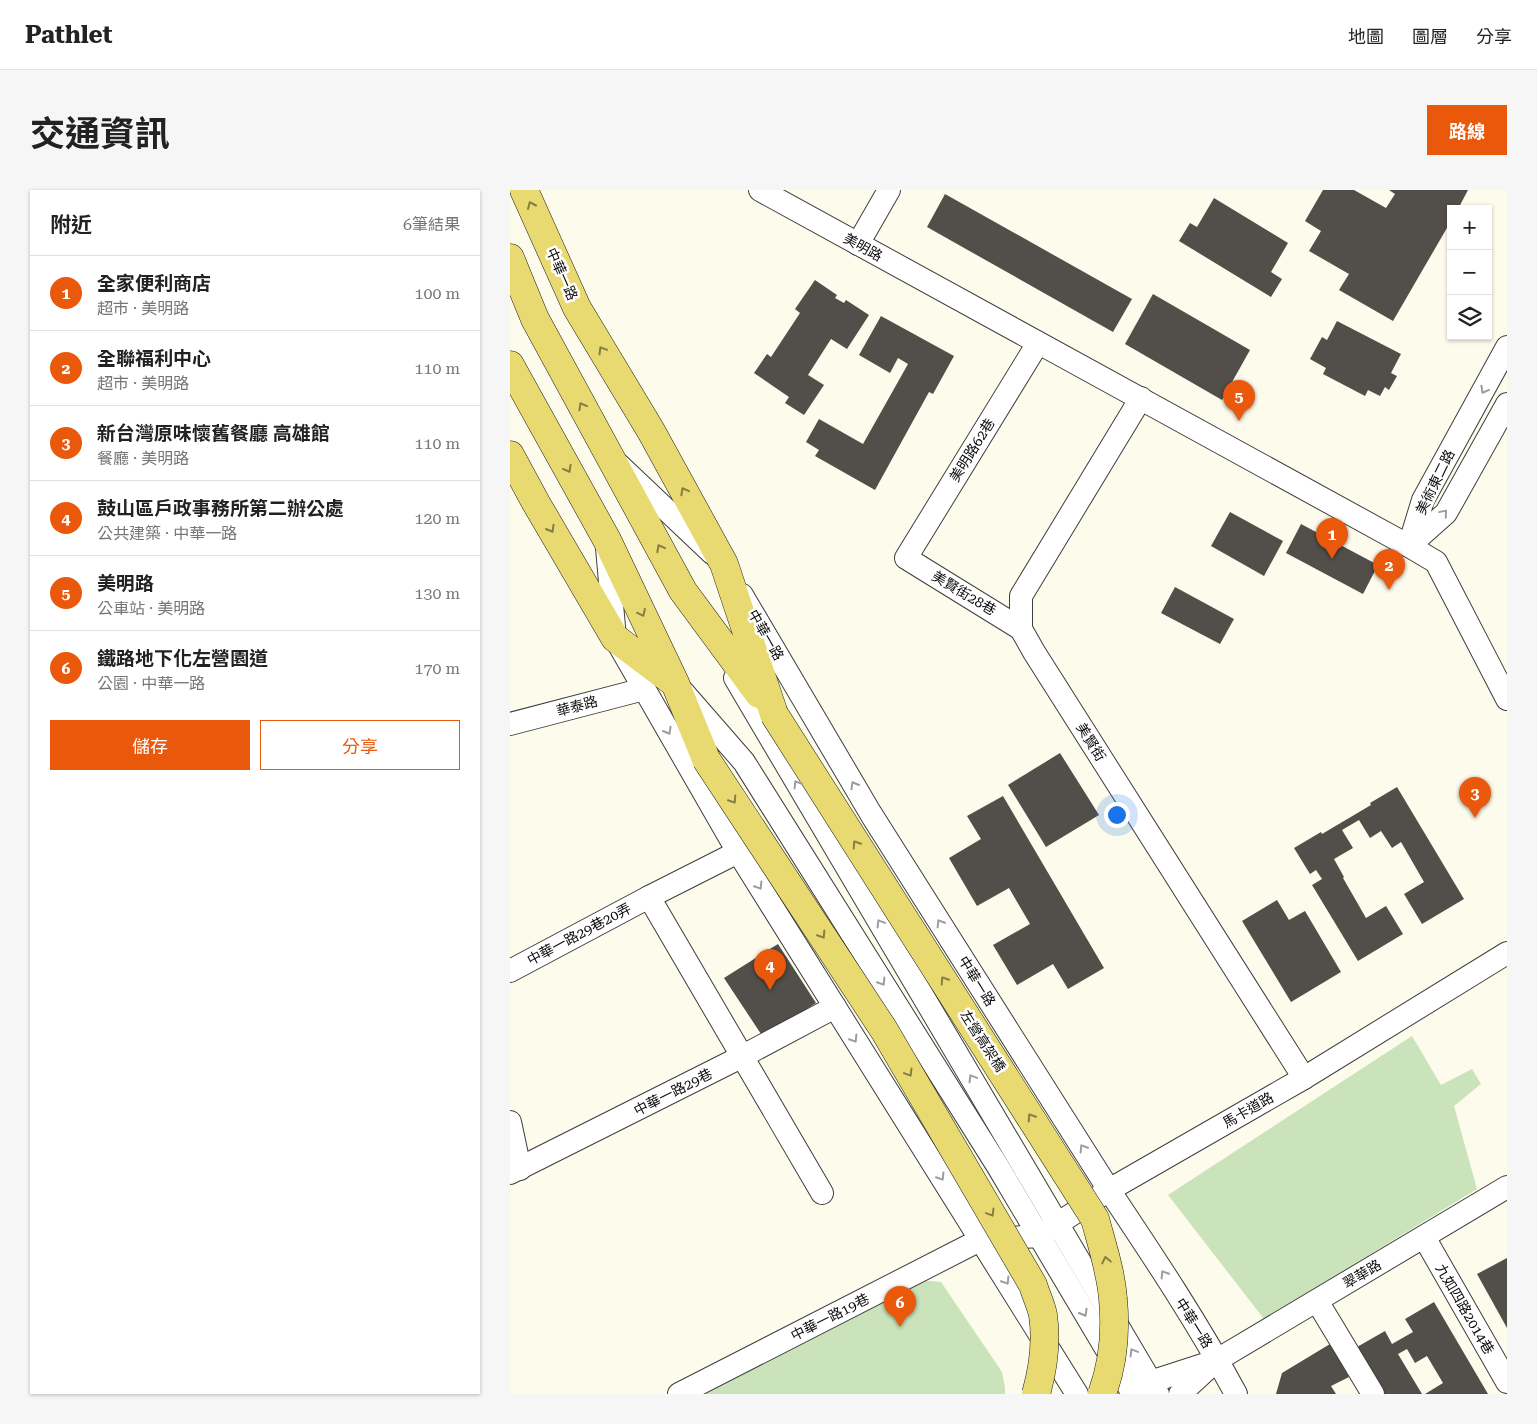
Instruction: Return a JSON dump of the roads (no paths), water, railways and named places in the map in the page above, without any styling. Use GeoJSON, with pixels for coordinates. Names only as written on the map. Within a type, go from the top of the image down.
{"type":"FeatureCollection","features":[{"type":"Feature","properties":{"kind":"main road","name":"中華一路"},"geometry":{"type":"LineString","coordinates":[[524,190],[577,308],[650,431],[724,564],[774,714]]}},
{"type":"Feature","properties":{"kind":"main road","name":"中華一路"},"geometry":{"type":"LineString","coordinates":[[510,258],[535,319],[683,591],[774,714]]}},
{"type":"Feature","properties":{"kind":"main road","name":"中華一路"},"geometry":{"type":"LineString","coordinates":[[510,365],[607,540],[676,683],[706,759],[884,1030],[1033,1285],[1043,1314],[1044,1348],[1040,1380],[1036,1394]]}},
{"type":"Feature","properties":{"kind":"main road","name":"中華一路"},"geometry":{"type":"LineString","coordinates":[[510,455],[615,638],[676,683]]}},
{"type":"Feature","properties":{"kind":"main road","name":"左營高架橋"},"geometry":{"type":"LineString","coordinates":[[774,714],[1095,1220],[1105,1255],[1113,1299],[1113,1346],[1109,1374],[1102,1394]]}},
{"type":"Feature","properties":{"kind":"street","name":"美明路"},"geometry":{"type":"LineString","coordinates":[[760,190],[1436,562],[1507,699]]}},
{"type":"Feature","properties":{"kind":"street"},"geometry":{"type":"LineString","coordinates":[[858,244],[889,190]]}},
{"type":"Feature","properties":{"kind":"street","name":"美明路62巷"},"geometry":{"type":"LineString","coordinates":[[906,558],[1038,343]]}},
{"type":"Feature","properties":{"kind":"street","name":"美術東二路"},"geometry":{"type":"LineString","coordinates":[[1409,546],[1424,500],[1507,347]]}},
{"type":"Feature","properties":{"kind":"street","name":"美賢街"},"geometry":{"type":"LineString","coordinates":[[1140,398],[1021,596],[1022,629],[1034,652],[1304,1078]]}},
{"type":"Feature","properties":{"kind":"street","name":"美術東二路"},"geometry":{"type":"LineString","coordinates":[[1409,546],[1446,513],[1507,404]]}},
{"type":"Feature","properties":{"kind":"street","name":"中華一路"},"geometry":{"type":"LineString","coordinates":[[610,455],[724,564],[871,814],[1109,1190],[1127,1215],[1218,1360],[1236,1394]]}},
{"type":"Feature","properties":{"kind":"street","name":"中華一路"},"geometry":{"type":"LineString","coordinates":[[607,540],[615,638],[738,852],[1077,1394]]}},
{"type":"Feature","properties":{"kind":"street","name":"美賢街28巷"},"geometry":{"type":"LineString","coordinates":[[906,558],[1022,629]]}},
{"type":"Feature","properties":{"kind":"street","name":"中華一路"},"geometry":{"type":"LineString","coordinates":[[683,591],[1048,1230],[1137,1391]]}},
{"type":"Feature","properties":{"kind":"street","name":"中華一路"},"geometry":{"type":"LineString","coordinates":[[676,683],[744,762],[997,1165],[1048,1230]]}},
{"type":"Feature","properties":{"kind":"street","name":"華泰路"},"geometry":{"type":"LineString","coordinates":[[510,724],[644,688]]}},
{"type":"Feature","properties":{"kind":"street","name":"中華一路29巷20弄"},"geometry":{"type":"LineString","coordinates":[[510,971],[738,852]]}},
{"type":"Feature","properties":{"kind":"street"},"geometry":{"type":"LineString","coordinates":[[649,897],[822,1193]]}},
{"type":"Feature","properties":{"kind":"street","name":"馬卡道路"},"geometry":{"type":"LineString","coordinates":[[980,1240],[1048,1230],[1109,1190],[1304,1078],[1507,953]]}},
{"type":"Feature","properties":{"kind":"street","name":"中華一路29巷"},"geometry":{"type":"LineString","coordinates":[[515,1171],[742,1057],[835,1007]]}},
{"type":"Feature","properties":{"kind":"street"},"geometry":{"type":"LineString","coordinates":[[510,1122],[515,1171]]}},
{"type":"Feature","properties":{"kind":"street","name":"翠華路"},"geometry":{"type":"LineString","coordinates":[[1137,1391],[1218,1360],[1507,1187]]}},
{"type":"Feature","properties":{"kind":"street","name":"九如四路2014巷"},"geometry":{"type":"LineString","coordinates":[[1424,1237],[1507,1382]]}},
{"type":"Feature","properties":{"kind":"street","name":"中華一路19巷"},"geometry":{"type":"LineString","coordinates":[[679,1394],[980,1240]]}},
{"type":"Feature","properties":{"kind":"street"},"geometry":{"type":"LineString","coordinates":[[1317,1301],[1372,1394]]}},
{"type":"Feature","properties":{"kind":"street","name":"翠華路"},"geometry":{"type":"LineString","coordinates":[[1180,1394],[1218,1360]]}},
{"type":"Feature","properties":{"kind":"place","name":"美明路"},"geometry":{"type":"Point","coordinates":[1239,421]}},
{"type":"Feature","properties":{"kind":"place","name":"全家便利商店"},"geometry":{"type":"Point","coordinates":[1332,559]}},
{"type":"Feature","properties":{"kind":"place","name":"全聯福利中心"},"geometry":{"type":"Point","coordinates":[1389,590]}},
{"type":"Feature","properties":{"kind":"place","name":"新台灣原味懷舊餐廳 高雄館"},"geometry":{"type":"Point","coordinates":[1475,818]}},
{"type":"Feature","properties":{"kind":"place","name":"鼓山區戶政事務所第二辦公處"},"geometry":{"type":"Point","coordinates":[770,990]}},
{"type":"Feature","properties":{"kind":"place","name":"鐵路地下化左營園道"},"geometry":{"type":"Point","coordinates":[900,1327]}}]}
